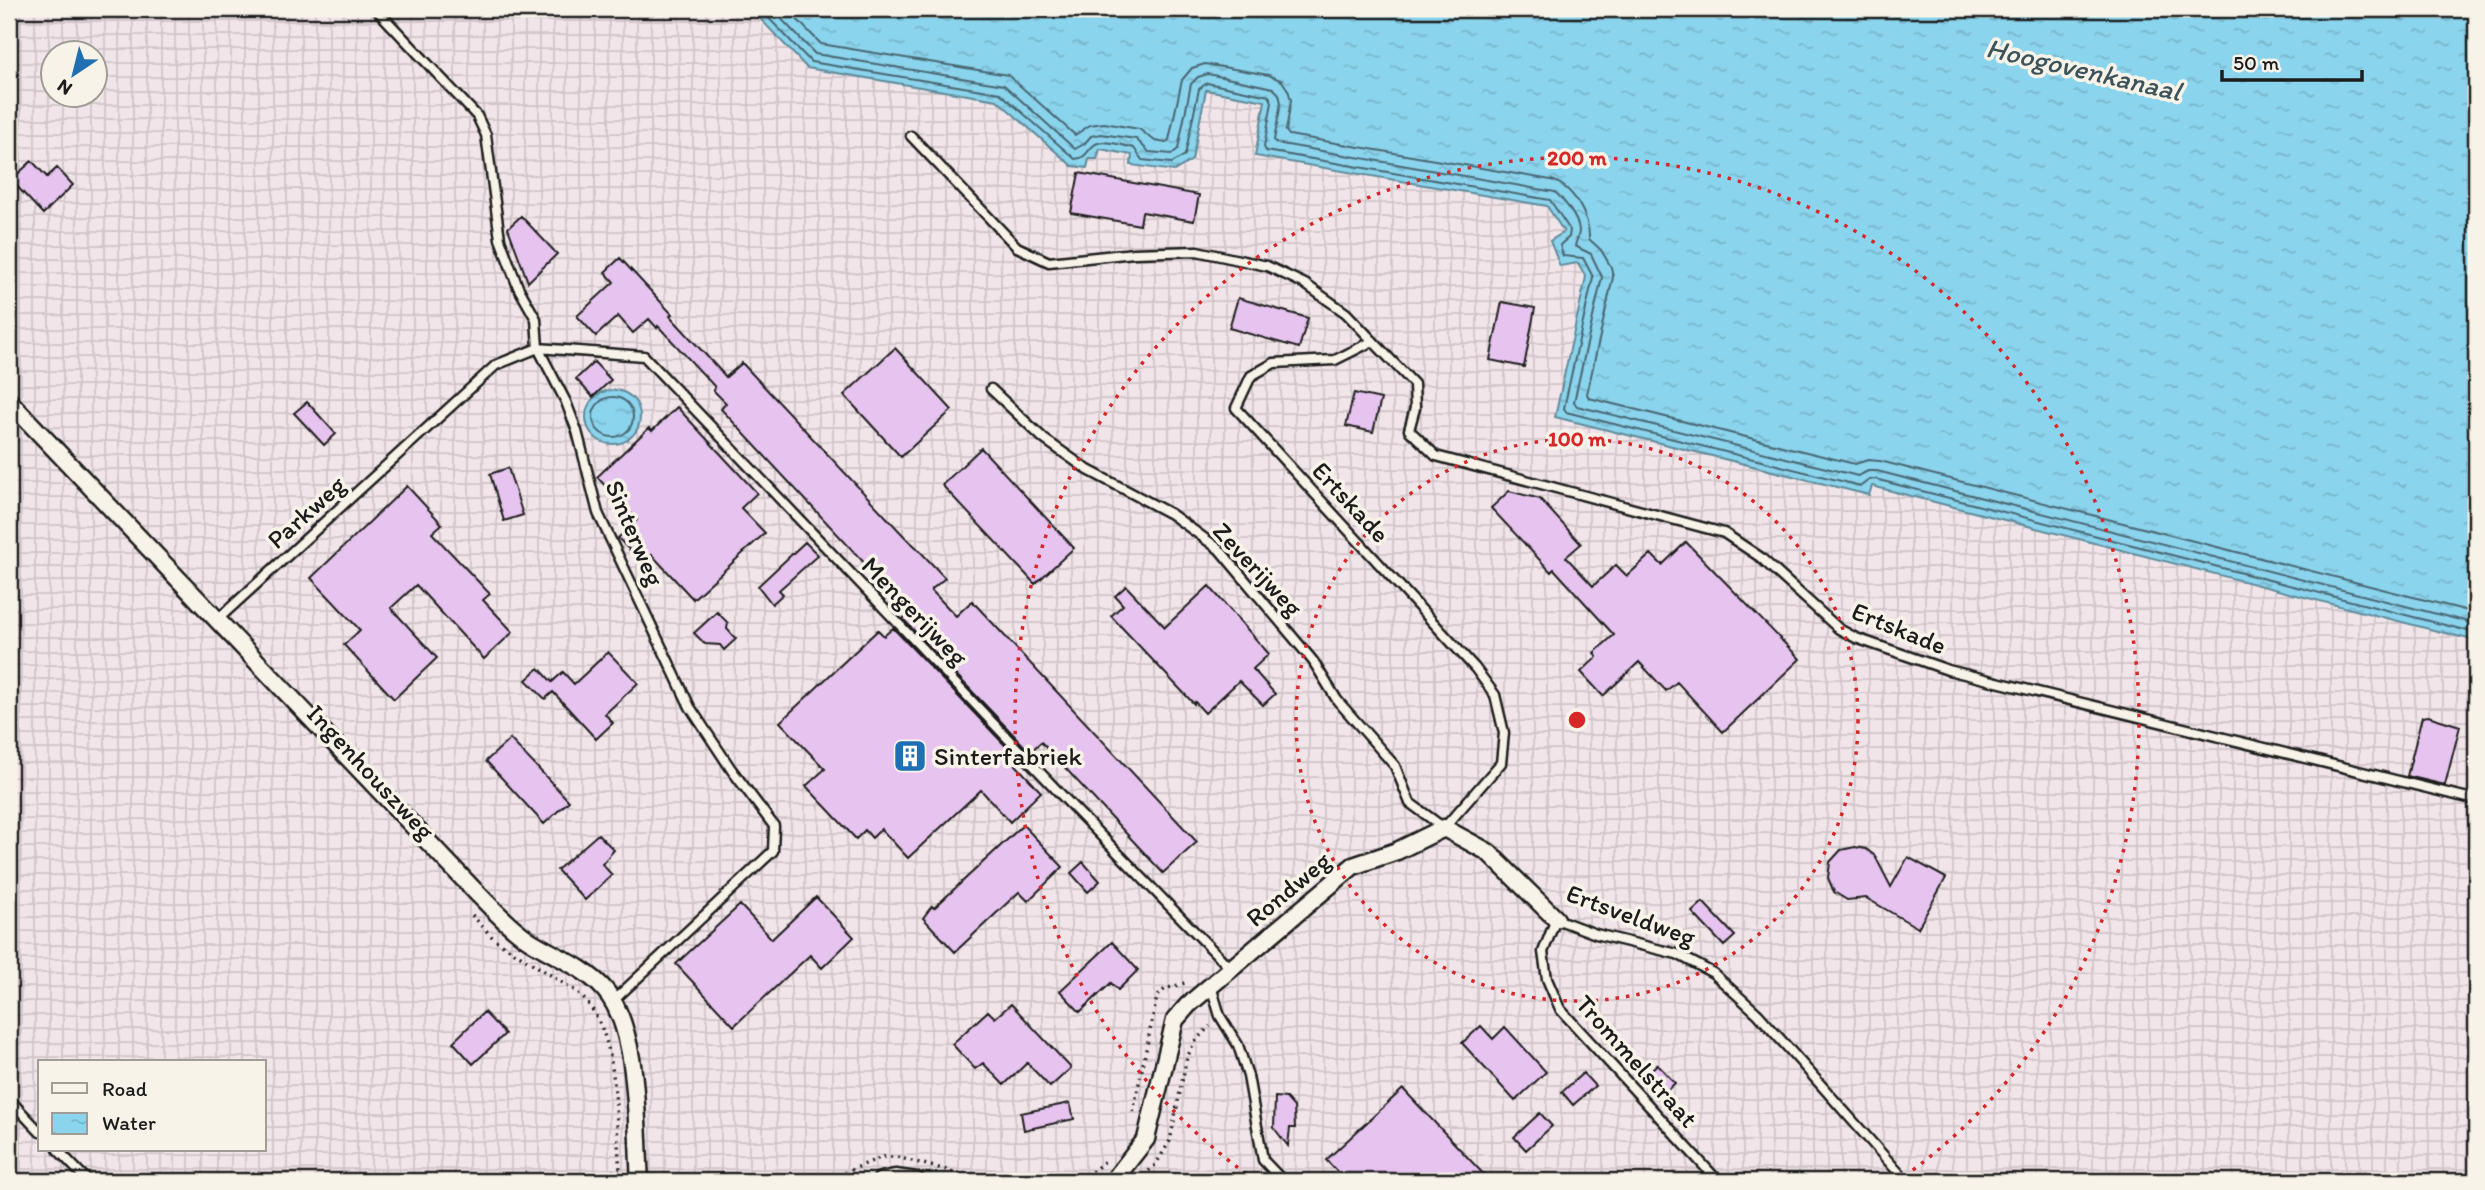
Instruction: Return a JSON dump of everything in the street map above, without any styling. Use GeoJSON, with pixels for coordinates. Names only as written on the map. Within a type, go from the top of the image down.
{"type":"FeatureCollection","features":[{"type":"Feature","properties":{"kind":"street","name":"Ingenhouszweg"},"geometry":{"type":"LineString","coordinates":[[9,401],[474,890],[527,939],[592,978],[613,1001],[623,1021],[630,1047],[640,1181]]}},
{"type":"Feature","properties":{"kind":"street","name":"Ertsveldweg"},"geometry":{"type":"LineString","coordinates":[[1444,828],[1489,852],[1556,919]]}},
{"type":"Feature","properties":{"kind":"street","name":"Rondweg"},"geometry":{"type":"LineString","coordinates":[[1113,1181],[1146,1139],[1175,1020],[1188,1005],[1353,866],[1397,851],[1444,828]]}},
{"type":"Feature","properties":{"kind":"street"},"geometry":{"type":"LineString","coordinates":[[881,1181],[895,1178],[916,1181]]}},
{"type":"Feature","properties":{"kind":"lane","name":"Sinterweg"},"geometry":{"type":"LineString","coordinates":[[376,9],[477,116],[486,135],[500,239],[518,287],[536,319],[538,348],[578,431],[598,513],[690,707],[731,769],[774,826],[773,851],[613,1001]]}},
{"type":"Feature","properties":{"kind":"lane","name":"Ertskade"},"geometry":{"type":"LineString","coordinates":[[911,136],[1017,247],[1049,262],[1134,253],[1196,251],[1268,266],[1304,284],[1346,313],[1414,384],[1415,408],[1409,430],[1436,456],[1724,533],[1760,557],[1839,629],[1856,638],[1948,670],[2476,800]]}},
{"type":"Feature","properties":{"kind":"lane","name":"Ertskade"},"geometry":{"type":"LineString","coordinates":[[1373,341],[1335,360],[1275,363],[1251,376],[1236,408],[1475,668],[1495,695],[1504,733],[1501,763],[1444,828]]}},
{"type":"Feature","properties":{"kind":"lane","name":"Parkweg"},"geometry":{"type":"LineString","coordinates":[[216,621],[496,365],[538,348]]}},
{"type":"Feature","properties":{"kind":"lane","name":"Mengerijweg"},"geometry":{"type":"LineString","coordinates":[[538,348],[644,356],[1061,795],[1231,969]]}},
{"type":"Feature","properties":{"kind":"lane","name":"Zeverijweg"},"geometry":{"type":"LineString","coordinates":[[991,390],[1044,439],[1077,463],[1171,514],[1219,549],[1313,661],[1337,700],[1395,766],[1410,803],[1444,828]]}},
{"type":"Feature","properties":{"kind":"lane","name":"Trommelstraat"},"geometry":{"type":"LineString","coordinates":[[1556,919],[1543,952],[1547,979],[1560,1009],[1718,1181]]}},
{"type":"Feature","properties":{"kind":"lane","name":"Ertsveldweg"},"geometry":{"type":"LineString","coordinates":[[1556,919],[1596,933],[1677,954],[1713,973],[1758,1014],[1906,1181]]}},
{"type":"Feature","properties":{"kind":"lane"},"geometry":{"type":"LineString","coordinates":[[1211,986],[1220,1016],[1238,1045],[1248,1076],[1263,1160],[1283,1181]]}},
{"type":"Feature","properties":{"kind":"lane"},"geometry":{"type":"LineString","coordinates":[[9,1099],[38,1130]]}},
{"type":"Feature","properties":{"kind":"lane"},"geometry":{"type":"LineString","coordinates":[[60,1152],[88,1181]]}},
{"type":"Feature","properties":{"kind":"path"},"geometry":{"type":"LineString","coordinates":[[469,912],[494,939],[585,999],[601,1022],[611,1058],[622,1181]]}},
{"type":"Feature","properties":{"kind":"path"},"geometry":{"type":"LineString","coordinates":[[1133,1116],[1157,997],[1165,989],[1186,981],[1211,986]]}},
{"type":"Feature","properties":{"kind":"path"},"geometry":{"type":"LineString","coordinates":[[1139,1181],[1156,1164],[1170,1141],[1187,1057],[1197,1039],[1220,1016]]}},
{"type":"Feature","properties":{"kind":"path"},"geometry":{"type":"LineString","coordinates":[[1081,1181],[1111,1156]]}},
{"type":"Feature","properties":{"kind":"path"},"geometry":{"type":"LineString","coordinates":[[564,1181],[620,1170]]}},
{"type":"Feature","properties":{"kind":"shaded area"},"geometry":{"type":"Polygon","coordinates":[[[9,9],[822,9],[1186,54],[2476,493],[2476,1181],[9,1181],[9,9]]]}},
{"type":"Feature","properties":{"kind":"water","name":"Hoogovenkanaal"},"geometry":{"type":"Polygon","coordinates":[[[751,9],[2476,9],[2476,641],[1872,486],[1869,495],[1555,417],[1586,277],[1578,263],[1560,266],[1550,241],[1564,232],[1547,206],[1255,156],[1265,101],[1206,90],[1192,160],[1174,171],[1131,165],[1132,155],[1100,149],[1097,159],[1089,159],[1087,168],[1072,166],[997,100],[807,68],[751,9]]]}},
{"type":"Feature","properties":{"kind":"water"},"geometry":{"type":"Polygon","coordinates":[[[613,390],[632,398],[640,417],[632,436],[613,444],[594,436],[586,417],[594,398],[613,390]]]}},
{"type":"Feature","properties":{"kind":"building"},"geometry":{"type":"Polygon","coordinates":[[[32,161],[47,177],[57,168],[73,185],[43,214],[11,180],[32,161]]]}},
{"type":"Feature","properties":{"kind":"building"},"geometry":{"type":"Polygon","coordinates":[[[1079,173],[1199,195],[1194,221],[1142,212],[1140,225],[1071,213],[1079,173]]]}},
{"type":"Feature","properties":{"kind":"building"},"geometry":{"type":"Polygon","coordinates":[[[521,216],[557,254],[528,282],[508,228],[521,216]]]}},
{"type":"Feature","properties":{"kind":"building"},"geometry":{"type":"Polygon","coordinates":[[[620,258],[726,377],[742,363],[945,578],[931,590],[956,616],[972,601],[1197,842],[1163,873],[1041,742],[1030,752],[903,619],[910,612],[721,409],[726,403],[713,390],[715,387],[658,326],[657,328],[649,319],[633,333],[618,316],[596,336],[577,316],[614,282],[605,272],[620,258]]]}},
{"type":"Feature","properties":{"kind":"building"},"geometry":{"type":"Polygon","coordinates":[[[1238,298],[1308,318],[1299,348],[1229,328],[1238,298]]]}},
{"type":"Feature","properties":{"kind":"building"},"geometry":{"type":"Polygon","coordinates":[[[1502,302],[1535,308],[1524,367],[1490,360],[1502,302]]]}},
{"type":"Feature","properties":{"kind":"building"},"geometry":{"type":"Polygon","coordinates":[[[895,348],[952,410],[901,457],[844,395],[895,348]]]}},
{"type":"Feature","properties":{"kind":"building"},"geometry":{"type":"Polygon","coordinates":[[[594,362],[611,380],[593,397],[576,379],[594,362]]]}},
{"type":"Feature","properties":{"kind":"building"},"geometry":{"type":"Polygon","coordinates":[[[1354,393],[1381,399],[1373,432],[1346,426],[1354,393]]]}},
{"type":"Feature","properties":{"kind":"building"},"geometry":{"type":"Polygon","coordinates":[[[307,402],[336,434],[324,445],[294,413],[307,402]]]}},
{"type":"Feature","properties":{"kind":"building"},"geometry":{"type":"Polygon","coordinates":[[[677,407],[757,493],[741,508],[765,533],[693,599],[652,555],[643,564],[618,538],[637,520],[597,477],[649,428],[652,431],[677,407]]]}},
{"type":"Feature","properties":{"kind":"building"},"geometry":{"type":"Polygon","coordinates":[[[981,448],[1074,548],[1035,584],[942,485],[981,448]]]}},
{"type":"Feature","properties":{"kind":"building"},"geometry":{"type":"Polygon","coordinates":[[[508,468],[523,515],[504,521],[490,474],[508,468]]]}},
{"type":"Feature","properties":{"kind":"building"},"geometry":{"type":"Polygon","coordinates":[[[407,486],[442,524],[432,533],[490,594],[483,600],[513,632],[484,659],[416,585],[391,608],[437,658],[394,699],[344,645],[360,630],[311,578],[407,486]]]}},
{"type":"Feature","properties":{"kind":"building"},"geometry":{"type":"Polygon","coordinates":[[[1509,491],[1540,499],[1581,544],[1566,557],[1593,586],[1616,565],[1627,576],[1651,554],[1662,565],[1686,542],[1800,659],[1723,732],[1677,682],[1666,691],[1639,662],[1603,696],[1581,672],[1597,657],[1594,653],[1614,635],[1554,569],[1551,572],[1491,508],[1509,491]]]}},
{"type":"Feature","properties":{"kind":"building"},"geometry":{"type":"Polygon","coordinates":[[[805,542],[818,555],[779,590],[783,594],[772,604],[758,586],[805,542]]]}},
{"type":"Feature","properties":{"kind":"building"},"geometry":{"type":"Polygon","coordinates":[[[1126,586],[1165,627],[1209,586],[1269,654],[1253,669],[1275,694],[1263,705],[1239,681],[1205,713],[1111,616],[1123,605],[1115,596],[1126,586]]]}},
{"type":"Feature","properties":{"kind":"building"},"geometry":{"type":"Polygon","coordinates":[[[717,612],[728,623],[727,629],[736,639],[724,650],[720,645],[705,644],[694,633],[717,612]]]}},
{"type":"Feature","properties":{"kind":"building","name":"Sinterfabriek"},"geometry":{"type":"Polygon","coordinates":[[[893,628],[1020,761],[1016,765],[1041,792],[1010,822],[981,790],[908,858],[881,829],[872,838],[865,830],[856,839],[806,786],[825,769],[780,722],[878,630],[884,636],[893,628]]]}},
{"type":"Feature","properties":{"kind":"building"},"geometry":{"type":"Polygon","coordinates":[[[608,652],[638,683],[605,714],[613,723],[596,739],[553,692],[545,699],[526,680],[539,668],[552,682],[563,672],[574,684],[608,652]]]}},
{"type":"Feature","properties":{"kind":"building"},"geometry":{"type":"Polygon","coordinates":[[[2428,716],[2460,726],[2445,785],[2407,776],[2422,717],[2428,716]]]}},
{"type":"Feature","properties":{"kind":"building"},"geometry":{"type":"Polygon","coordinates":[[[510,739],[569,801],[544,824],[486,761],[510,739]]]}},
{"type":"Feature","properties":{"kind":"building"},"geometry":{"type":"Polygon","coordinates":[[[1023,825],[1063,867],[1028,901],[1019,892],[955,952],[923,918],[932,906],[934,908],[1023,825]]]}},
{"type":"Feature","properties":{"kind":"building"},"geometry":{"type":"Polygon","coordinates":[[[598,834],[614,850],[602,864],[612,875],[585,900],[557,870],[598,834]]]}},
{"type":"Feature","properties":{"kind":"building"},"geometry":{"type":"Polygon","coordinates":[[[1855,847],[1866,849],[1875,856],[1891,887],[1908,857],[1946,878],[1918,928],[1866,898],[1847,900],[1834,892],[1828,878],[1830,862],[1841,850],[1855,847]]]}},
{"type":"Feature","properties":{"kind":"building"},"geometry":{"type":"Polygon","coordinates":[[[1083,862],[1100,881],[1088,892],[1071,873],[1083,862]]]}},
{"type":"Feature","properties":{"kind":"building"},"geometry":{"type":"Polygon","coordinates":[[[816,897],[854,937],[822,968],[810,955],[734,1026],[676,964],[740,905],[772,939],[816,897]]]}},
{"type":"Feature","properties":{"kind":"building"},"geometry":{"type":"Polygon","coordinates":[[[1703,902],[1735,936],[1724,946],[1692,912],[1703,902]]]}},
{"type":"Feature","properties":{"kind":"building"},"geometry":{"type":"Polygon","coordinates":[[[1112,942],[1138,970],[1118,990],[1111,983],[1080,1012],[1060,991],[1112,942]]]}},
{"type":"Feature","properties":{"kind":"building"},"geometry":{"type":"Polygon","coordinates":[[[1011,1004],[1071,1068],[1050,1087],[1027,1063],[1004,1085],[983,1063],[975,1069],[952,1044],[988,1011],[995,1018],[1011,1004]]]}},
{"type":"Feature","properties":{"kind":"building"},"geometry":{"type":"Polygon","coordinates":[[[484,1012],[505,1034],[473,1064],[453,1042],[484,1012]]]}},
{"type":"Feature","properties":{"kind":"building"},"geometry":{"type":"Polygon","coordinates":[[[1481,1026],[1493,1039],[1505,1027],[1546,1072],[1515,1101],[1462,1043],[1481,1026]]]}},
{"type":"Feature","properties":{"kind":"building"},"geometry":{"type":"Polygon","coordinates":[[[1657,1064],[1675,1083],[1662,1095],[1645,1076],[1657,1064]]]}},
{"type":"Feature","properties":{"kind":"building"},"geometry":{"type":"Polygon","coordinates":[[[1583,1073],[1595,1086],[1573,1105],[1562,1092],[1583,1073]]]}},
{"type":"Feature","properties":{"kind":"building"},"geometry":{"type":"Polygon","coordinates":[[[1403,1089],[1490,1181],[1346,1181],[1326,1160],[1403,1089]]]}},
{"type":"Feature","properties":{"kind":"building"},"geometry":{"type":"Polygon","coordinates":[[[1275,1097],[1286,1098],[1294,1107],[1295,1128],[1290,1128],[1288,1146],[1274,1128],[1275,1097]]]}},
{"type":"Feature","properties":{"kind":"building"},"geometry":{"type":"Polygon","coordinates":[[[1070,1103],[1074,1119],[1024,1130],[1021,1113],[1070,1103]]]}},
{"type":"Feature","properties":{"kind":"building"},"geometry":{"type":"Polygon","coordinates":[[[1540,1113],[1552,1126],[1526,1150],[1514,1137],[1540,1113]]]}},
{"type":"Feature","properties":{"kind":"place","name":"Sinterfabriek"},"geometry":{"type":"Point","coordinates":[910,756]}}]}
